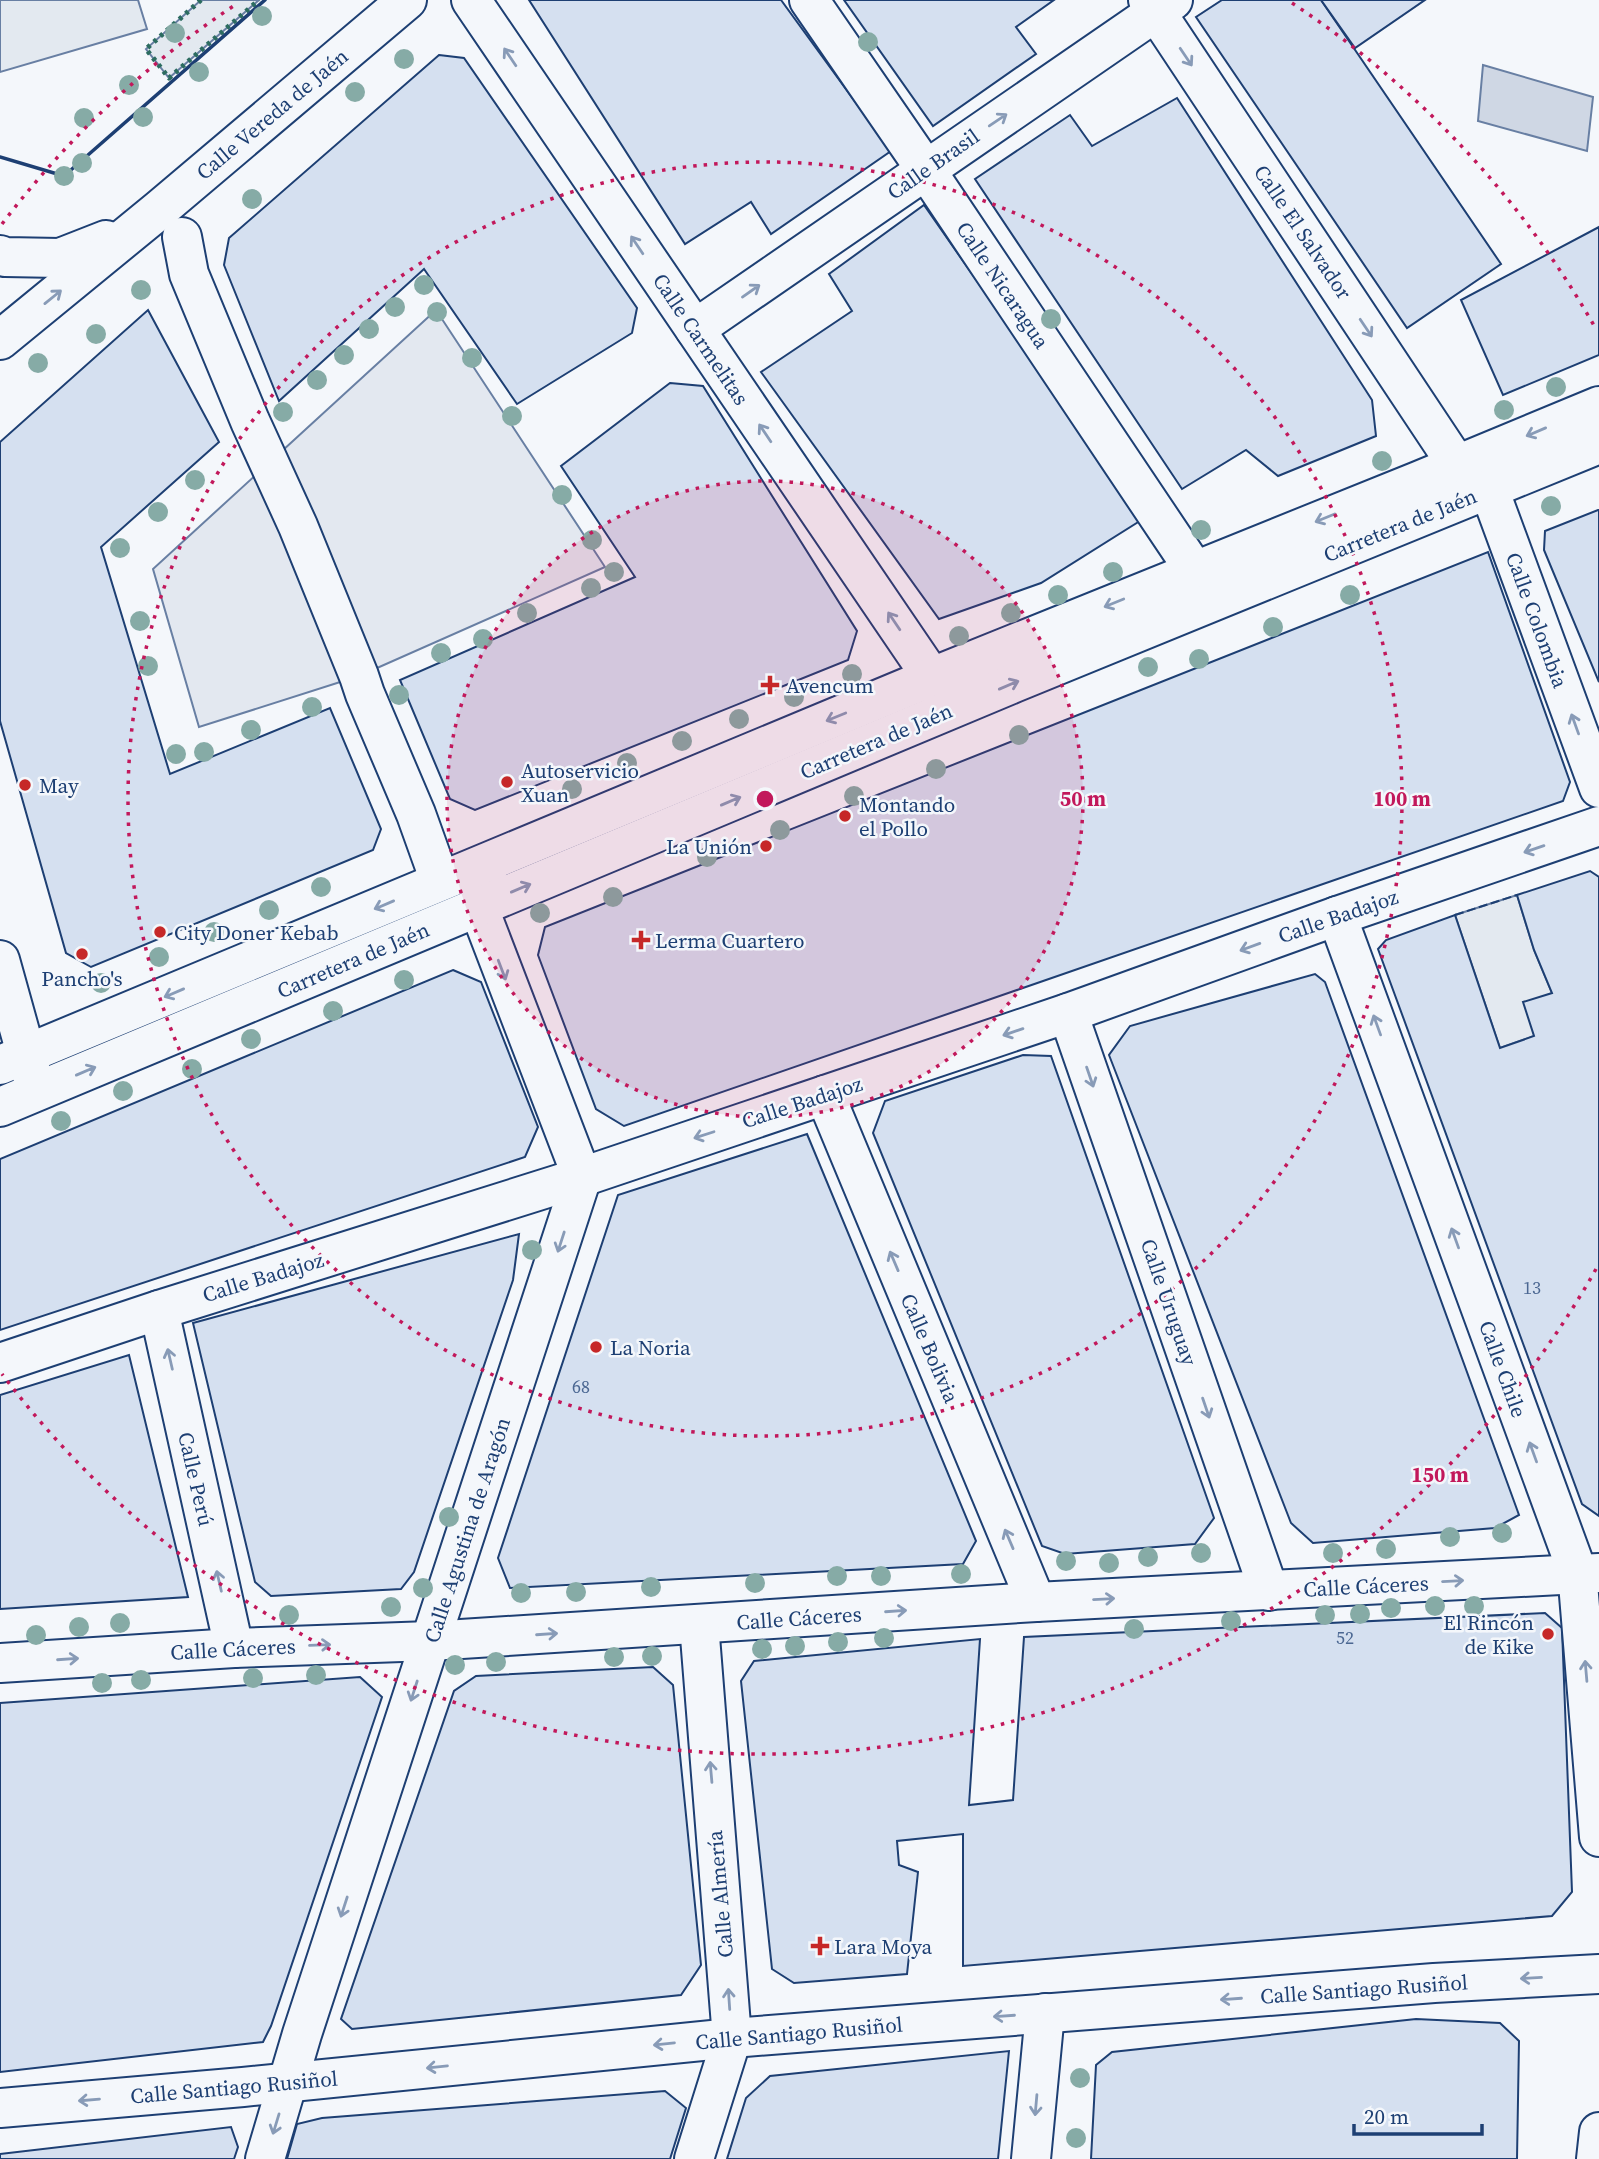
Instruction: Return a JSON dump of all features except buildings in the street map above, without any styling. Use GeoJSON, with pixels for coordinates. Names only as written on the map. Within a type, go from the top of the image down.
{"type":"FeatureCollection","features":[{"type":"Feature","properties":{"kind":"street","name":"Calle Vereda de Jaén"},"geometry":{"type":"LineString","coordinates":[[0,341],[407,0]]}},
{"type":"Feature","properties":{"kind":"street","name":"Calle Carmelitas"},"geometry":{"type":"LineString","coordinates":[[471,0],[954,709]]}},
{"type":"Feature","properties":{"kind":"street","name":"Calle Nicaragua"},"geometry":{"type":"LineString","coordinates":[[809,0],[1195,571]]}},
{"type":"Feature","properties":{"kind":"street","name":"Calle Brasil"},"geometry":{"type":"LineString","coordinates":[[695,329],[926,170],[1159,4]]}},
{"type":"Feature","properties":{"kind":"street","name":"Calle El Salvador"},"geometry":{"type":"LineString","coordinates":[[1159,4],[1457,465]]}},
{"type":"Feature","properties":{"kind":"street","name":"Calle Vereda de Jaén"},"geometry":{"type":"LineString","coordinates":[[0,255],[15,258],[60,258],[137,228]]}},
{"type":"Feature","properties":{"kind":"street"},"geometry":{"type":"LineString","coordinates":[[182,237],[188,274],[298,526],[440,881]]}},
{"type":"Feature","properties":{"kind":"street","name":"Carretera de Jaén"},"geometry":{"type":"LineString","coordinates":[[13,1060],[932,677],[1599,406]]}},
{"type":"Feature","properties":{"kind":"street","name":"Carretera de Jaén"},"geometry":{"type":"LineString","coordinates":[[0,1107],[478,906],[1599,444]]}},
{"type":"Feature","properties":{"kind":"street"},"geometry":{"type":"LineString","coordinates":[[1457,465],[1489,489]]}},
{"type":"Feature","properties":{"kind":"street","name":"Calle Colombia"},"geometry":{"type":"LineString","coordinates":[[1489,489],[1599,788]]}},
{"type":"Feature","properties":{"kind":"street","name":"Calle Badajoz"},"geometry":{"type":"LineString","coordinates":[[0,1363],[582,1177],[1068,1013],[1337,916],[1599,826]]}},
{"type":"Feature","properties":{"kind":"street"},"geometry":{"type":"LineString","coordinates":[[492,859],[478,906],[582,1177]]}},
{"type":"Feature","properties":{"kind":"street","name":"Calle Chile"},"geometry":{"type":"LineString","coordinates":[[1337,916],[1588,1573],[1599,1837]]}},
{"type":"Feature","properties":{"kind":"street"},"geometry":{"type":"LineString","coordinates":[[0,960],[13,1060],[37,1092]]}},
{"type":"Feature","properties":{"kind":"street","name":"Calle Uruguay"},"geometry":{"type":"LineString","coordinates":[[1068,1013],[1269,1591]]}},
{"type":"Feature","properties":{"kind":"street","name":"Calle Bolivia"},"geometry":{"type":"LineString","coordinates":[[825,1095],[1036,1602]]}},
{"type":"Feature","properties":{"kind":"street","name":"Calle Agustina de Aragón"},"geometry":{"type":"LineString","coordinates":[[265,2159],[302,2034],[582,1177]]}},
{"type":"Feature","properties":{"kind":"street","name":"Calle Perú"},"geometry":{"type":"LineString","coordinates":[[159,1310],[234,1648]]}},
{"type":"Feature","properties":{"kind":"street","name":"Calle Cáceres"},"geometry":{"type":"LineString","coordinates":[[0,1663],[234,1648],[430,1641],[1036,1602],[1588,1573]]}},
{"type":"Feature","properties":{"kind":"street","name":"Calle Almería"},"geometry":{"type":"LineString","coordinates":[[694,2159],[732,2038],[699,1624]]}},
{"type":"Feature","properties":{"kind":"street","name":"Calle Santiago Rusiñol"},"geometry":{"type":"LineString","coordinates":[[0,2108],[732,2038],[1434,1983],[1599,1974]]}},
{"type":"Feature","properties":{"kind":"street"},"geometry":{"type":"LineString","coordinates":[[1031,2159],[1045,2013]]}},
{"type":"Feature","properties":{"kind":"street"},"geometry":{"type":"LineString","coordinates":[[1596,2159],[1599,2132]]}},
{"type":"Feature","properties":{"kind":"shaded area"},"geometry":{"type":"Polygon","coordinates":[[[0,0],[138,0],[147,29],[0,72],[0,0]]]}},
{"type":"Feature","properties":{"kind":"shaded area"},"geometry":{"type":"Polygon","coordinates":[[[201,0],[259,0],[169,78],[146,49],[201,0]]]}},
{"type":"Feature","properties":{"kind":"shaded area"},"geometry":{"type":"Polygon","coordinates":[[[1483,65],[1593,97],[1587,151],[1478,121],[1483,65]]]}},
{"type":"Feature","properties":{"kind":"shaded area"},"geometry":{"type":"Polygon","coordinates":[[[436,310],[605,567],[359,676],[199,727],[153,569],[436,310]]]}},
{"type":"Feature","properties":{"kind":"shaded area"},"geometry":{"type":"Polygon","coordinates":[[[1517,895],[1534,950],[1552,993],[1534,1036],[1500,1048],[1455,915],[1517,895]]]}},
{"type":"Feature","properties":{"kind":"hedge"},"geometry":{"type":"LineString","coordinates":[[201,0],[146,49],[169,78],[259,0]]}},
{"type":"Feature","properties":{"kind":"fence"},"geometry":{"type":"LineString","coordinates":[[1455,915],[1517,895]]}},
{"type":"Feature","properties":{"kind":"wall"},"geometry":{"type":"LineString","coordinates":[[0,157],[64,176],[265,0]]}},
{"type":"Feature","properties":{"kind":"place","name":"Avencum"},"geometry":{"type":"Point","coordinates":[770,685]}},
{"type":"Feature","properties":{"kind":"place","name":"Autoservicio Xuan"},"geometry":{"type":"Point","coordinates":[507,782]}},
{"type":"Feature","properties":{"kind":"place","name":"May"},"geometry":{"type":"Point","coordinates":[25,785]}},
{"type":"Feature","properties":{"kind":"place","name":"Montando el Pollo"},"geometry":{"type":"Point","coordinates":[845,816]}},
{"type":"Feature","properties":{"kind":"place","name":"La Unión"},"geometry":{"type":"Point","coordinates":[766,846]}},
{"type":"Feature","properties":{"kind":"place","name":"City Doner Kebab"},"geometry":{"type":"Point","coordinates":[160,932]}},
{"type":"Feature","properties":{"kind":"place","name":"Lerma Cuartero"},"geometry":{"type":"Point","coordinates":[641,940]}},
{"type":"Feature","properties":{"kind":"place","name":"Pancho's"},"geometry":{"type":"Point","coordinates":[82,954]}},
{"type":"Feature","properties":{"kind":"place","name":"La Noria"},"geometry":{"type":"Point","coordinates":[596,1347]}},
{"type":"Feature","properties":{"kind":"place","name":"El Rincón de Kike"},"geometry":{"type":"Point","coordinates":[1548,1634]}},
{"type":"Feature","properties":{"kind":"place","name":"Lara Moya"},"geometry":{"type":"Point","coordinates":[820,1946]}}]}
